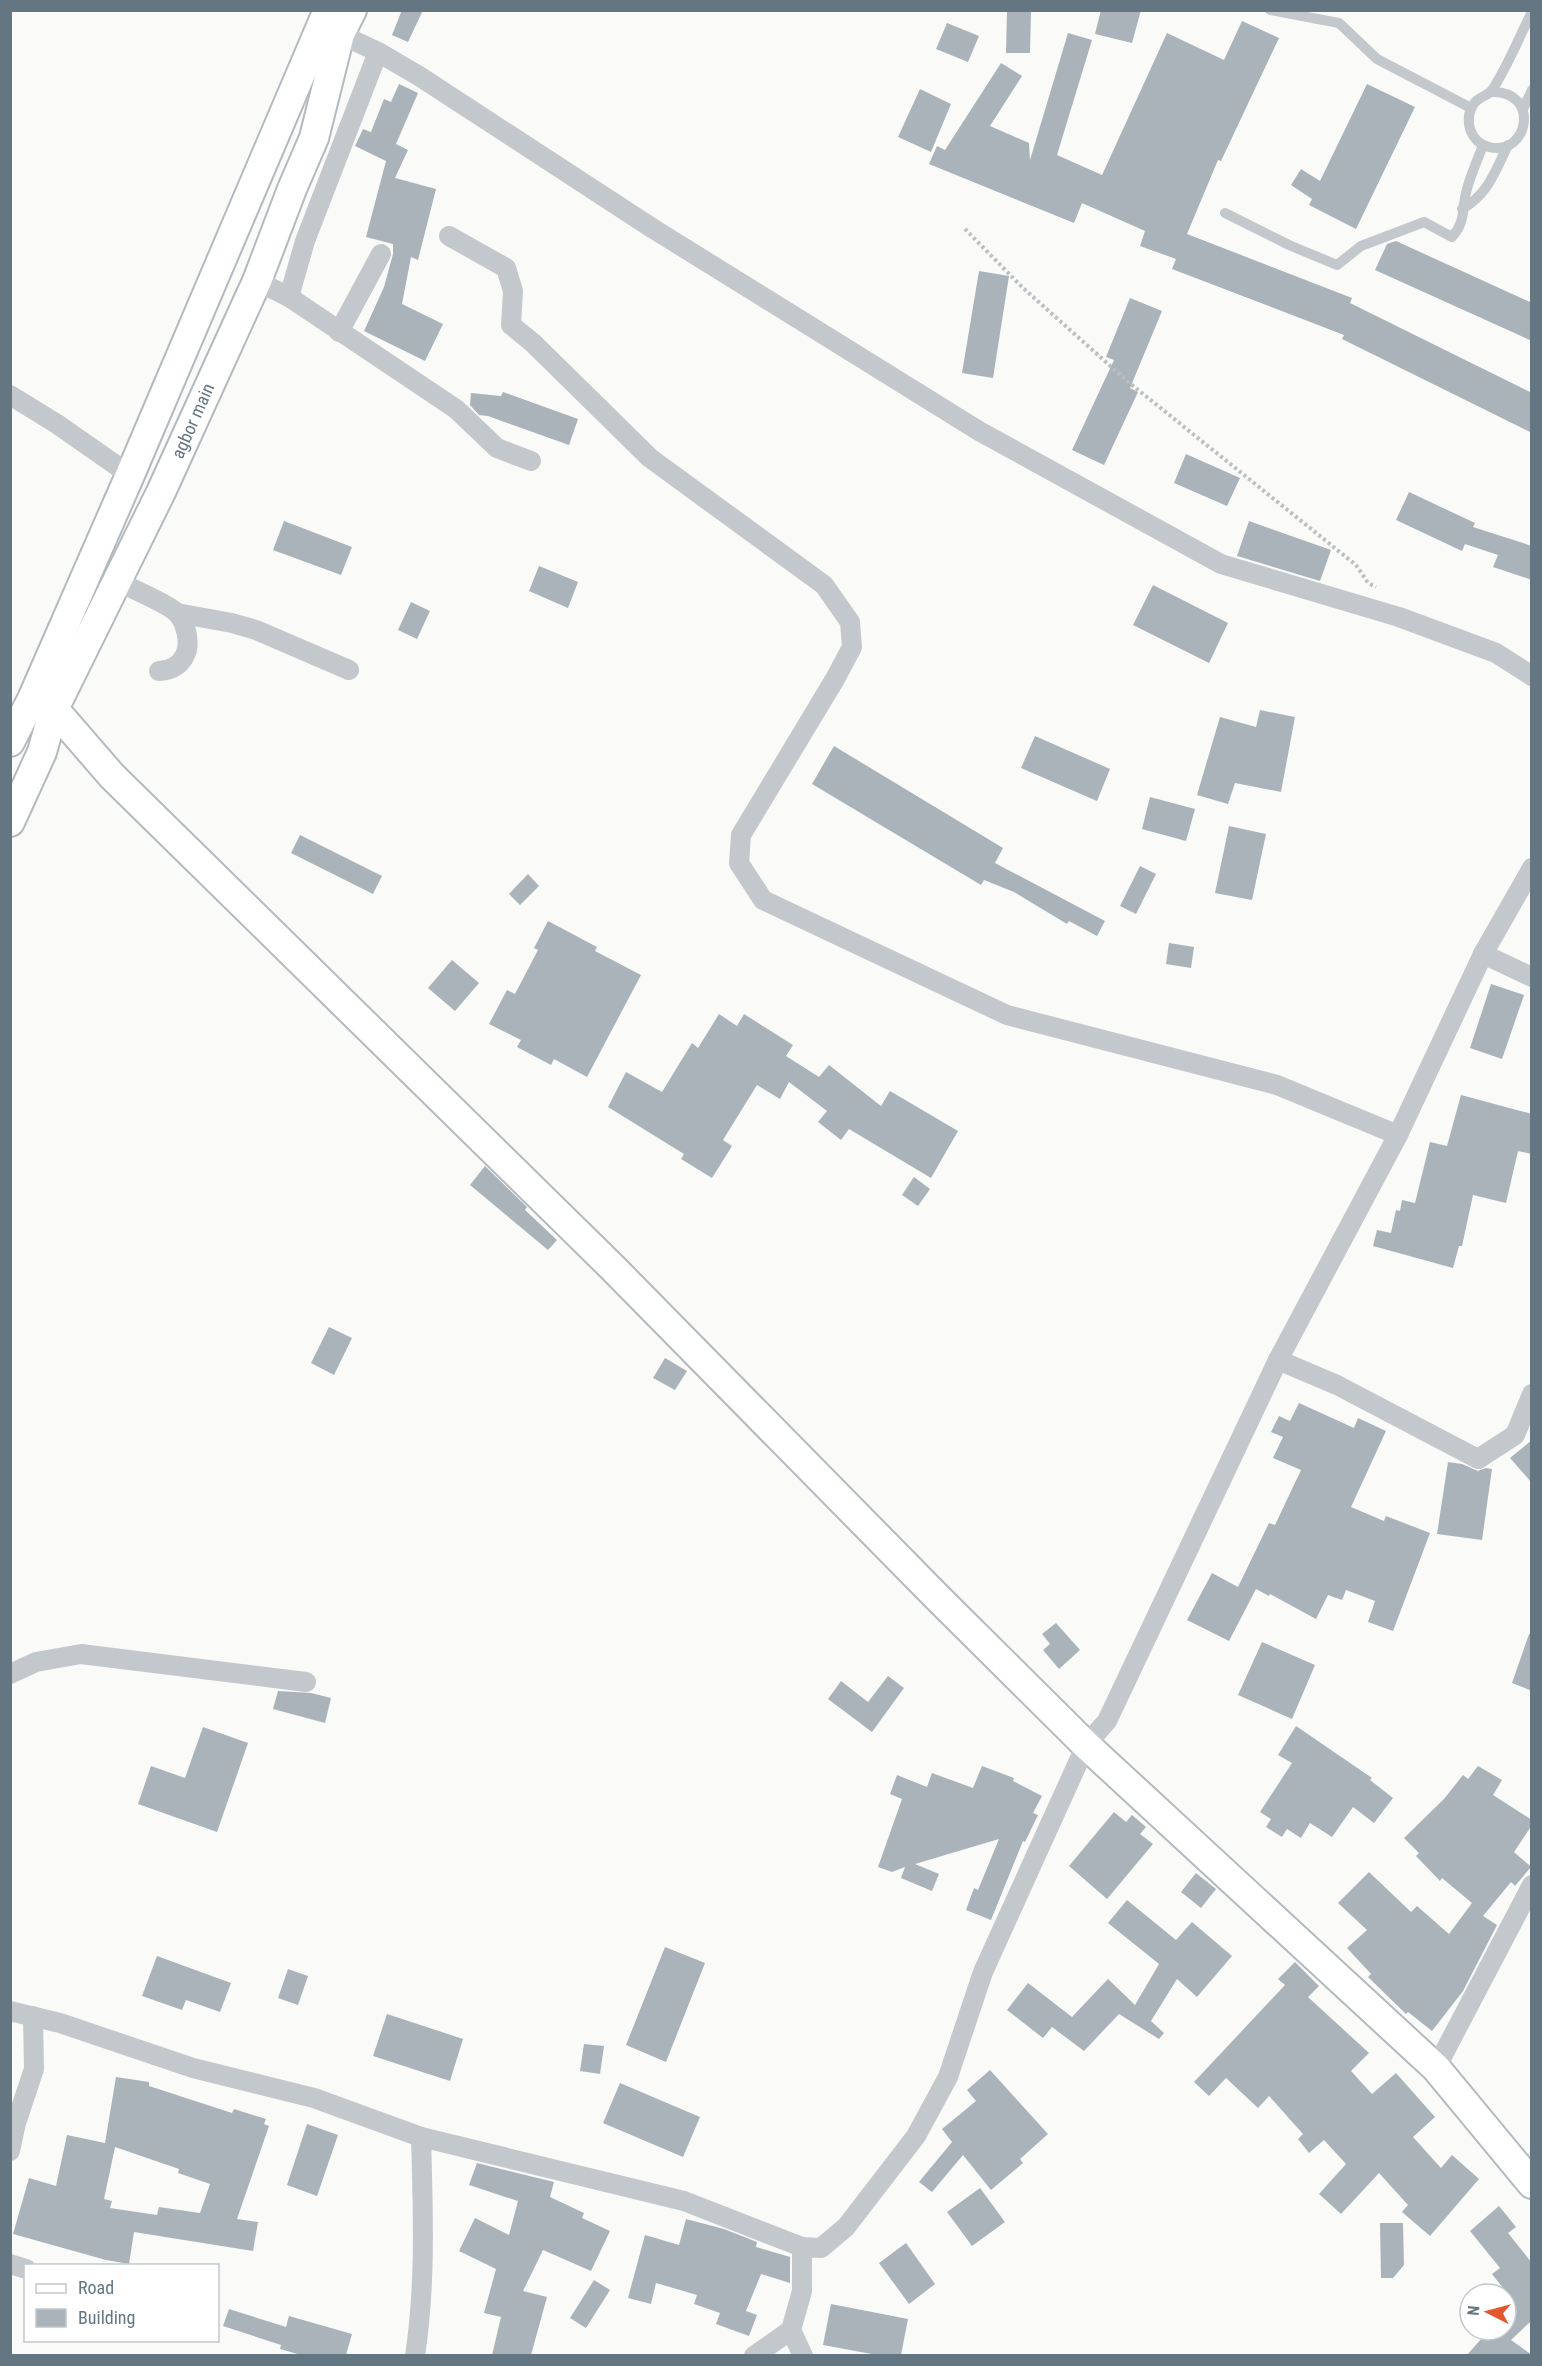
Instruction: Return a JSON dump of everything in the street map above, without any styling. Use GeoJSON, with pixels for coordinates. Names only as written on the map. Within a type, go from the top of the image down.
{"type":"FeatureCollection","features":[{"type":"Feature","properties":{"kind":"street"},"geometry":{"type":"LineString","coordinates":[[340,18],[378,52],[419,76],[652,228],[979,431],[1221,564],[1399,617],[1496,654],[1532,676]]}},
{"type":"Feature","properties":{"kind":"street","name":"agbor main"},"geometry":{"type":"LineString","coordinates":[[10,822],[42,752],[54,709],[118,582],[256,281],[314,138],[340,18]]}},
{"type":"Feature","properties":{"kind":"street","name":"agbor main"},"geometry":{"type":"LineString","coordinates":[[13,730],[32,699],[130,475],[340,18]]}},
{"type":"Feature","properties":{"kind":"street"},"geometry":{"type":"LineString","coordinates":[[289,297],[305,241],[378,52]]}},
{"type":"Feature","properties":{"kind":"street"},"geometry":{"type":"LineString","coordinates":[[449,236],[506,268],[513,291],[511,324],[650,458],[824,585],[850,622],[852,647],[741,835],[739,863],[763,900],[1007,1016],[1276,1085],[1398,1135]]}},
{"type":"Feature","properties":{"kind":"street"},"geometry":{"type":"LineString","coordinates":[[339,332],[381,254]]}},
{"type":"Feature","properties":{"kind":"street"},"geometry":{"type":"LineString","coordinates":[[256,281],[289,297],[456,409],[497,448],[531,461]]}},
{"type":"Feature","properties":{"kind":"street"},"geometry":{"type":"LineString","coordinates":[[10,395],[57,424],[130,475]]}},
{"type":"Feature","properties":{"kind":"street"},"geometry":{"type":"LineString","coordinates":[[118,582],[177,613],[256,630],[349,670]]}},
{"type":"Feature","properties":{"kind":"street"},"geometry":{"type":"LineString","coordinates":[[159,671],[169,671],[181,663],[187,652],[186,630],[177,613]]}},
{"type":"Feature","properties":{"kind":"street"},"geometry":{"type":"LineString","coordinates":[[54,709],[112,776],[613,1268],[1086,1746],[1436,2068],[1532,2184]]}},
{"type":"Feature","properties":{"kind":"street"},"geometry":{"type":"LineString","coordinates":[[10,2011],[60,2023],[193,2068],[314,2098],[420,2137],[684,2201],[802,2247],[820,2248],[846,2227],[921,2126],[948,2077],[983,1972],[1086,1746],[1107,1721],[1278,1360],[1398,1135],[1483,954],[1532,868]]}},
{"type":"Feature","properties":{"kind":"street"},"geometry":{"type":"LineString","coordinates":[[1483,954],[1532,977]]}},
{"type":"Feature","properties":{"kind":"street"},"geometry":{"type":"LineString","coordinates":[[1278,1360],[1336,1385],[1478,1459],[1515,1436],[1532,1394]]}},
{"type":"Feature","properties":{"kind":"street"},"geometry":{"type":"LineString","coordinates":[[10,1674],[36,1662],[81,1654],[306,1683]]}},
{"type":"Feature","properties":{"kind":"street"},"geometry":{"type":"LineString","coordinates":[[1436,2068],[1532,1885]]}},
{"type":"Feature","properties":{"kind":"street"},"geometry":{"type":"LineString","coordinates":[[10,2151],[16,2123],[34,2069],[33,2016]]}},
{"type":"Feature","properties":{"kind":"street"},"geometry":{"type":"LineString","coordinates":[[415,2355],[422,2311],[424,2231],[420,2137]]}},
{"type":"Feature","properties":{"kind":"street"},"geometry":{"type":"LineString","coordinates":[[802,2247],[802,2291],[791,2330],[802,2355]]}},
{"type":"Feature","properties":{"kind":"street"},"geometry":{"type":"LineString","coordinates":[[754,2355],[791,2330]]}},
{"type":"Feature","properties":{"kind":"lane"},"geometry":{"type":"LineString","coordinates":[[1270,10],[1339,23],[1377,59],[1471,108]]}},
{"type":"Feature","properties":{"kind":"lane"},"geometry":{"type":"LineString","coordinates":[[1491,92],[1532,12]]}},
{"type":"Feature","properties":{"kind":"lane"},"geometry":{"type":"LineString","coordinates":[[1523,109],[1532,90]]}},
{"type":"Feature","properties":{"kind":"lane"},"geometry":{"type":"LineString","coordinates":[[1462,209],[1477,201],[1487,187],[1508,146],[1521,134],[1525,118],[1518,101],[1501,92],[1491,92],[1476,100],[1471,108],[1469,116],[1471,132],[1483,145],[1491,148],[1508,146]]}},
{"type":"Feature","properties":{"kind":"lane"},"geometry":{"type":"LineString","coordinates":[[1225,213],[1289,245],[1337,265],[1361,246],[1424,222],[1452,237],[1459,229],[1464,216],[1462,209],[1483,145]]}},
{"type":"Feature","properties":{"kind":"path"},"geometry":{"type":"LineString","coordinates":[[965,229],[1023,288],[1127,381],[1339,550],[1356,565],[1368,584],[1378,588]]}},
{"type":"Feature","properties":{"kind":"building"},"geometry":{"type":"Polygon","coordinates":[[[402,10],[423,10],[408,42],[392,35],[402,10]]]}},
{"type":"Feature","properties":{"kind":"building"},"geometry":{"type":"Polygon","coordinates":[[[1007,10],[1031,10],[1030,53],[1006,53],[1007,10]]]}},
{"type":"Feature","properties":{"kind":"building"},"geometry":{"type":"Polygon","coordinates":[[[1101,10],[1141,10],[1132,43],[1095,34],[1101,10]]]}},
{"type":"Feature","properties":{"kind":"building"},"geometry":{"type":"Polygon","coordinates":[[[1242,21],[1279,38],[1221,161],[1218,160],[1187,234],[1352,298],[1350,303],[1532,393],[1532,433],[1342,339],[1344,335],[1172,269],[1176,259],[1140,246],[1145,231],[1082,203],[1074,223],[929,164],[937,146],[945,150],[1001,63],[1022,76],[990,126],[1029,143],[1030,160],[1068,33],[1092,40],[1057,155],[1102,175],[1167,33],[1224,60],[1242,21]]]}},
{"type":"Feature","properties":{"kind":"building"},"geometry":{"type":"Polygon","coordinates":[[[947,23],[979,36],[968,62],[936,49],[947,23]]]}},
{"type":"Feature","properties":{"kind":"building"},"geometry":{"type":"Polygon","coordinates":[[[399,84],[418,93],[396,144],[408,150],[395,178],[436,189],[418,260],[411,257],[402,304],[443,324],[425,361],[364,331],[384,287],[393,254],[393,244],[366,237],[386,161],[355,146],[363,129],[371,132],[384,99],[391,102],[399,84]]]}},
{"type":"Feature","properties":{"kind":"building"},"geometry":{"type":"Polygon","coordinates":[[[1367,84],[1415,107],[1356,229],[1309,205],[1312,199],[1291,185],[1301,169],[1320,181],[1367,84]]]}},
{"type":"Feature","properties":{"kind":"building"},"geometry":{"type":"Polygon","coordinates":[[[920,89],[951,104],[931,152],[898,137],[920,89]]]}},
{"type":"Feature","properties":{"kind":"building"},"geometry":{"type":"Polygon","coordinates":[[[1396,241],[1532,303],[1532,341],[1375,270],[1387,244],[1396,241]]]}},
{"type":"Feature","properties":{"kind":"building"},"geometry":{"type":"Polygon","coordinates":[[[979,271],[1009,276],[993,378],[962,373],[979,271]]]}},
{"type":"Feature","properties":{"kind":"building"},"geometry":{"type":"Polygon","coordinates":[[[1130,298],[1162,311],[1130,388],[1138,392],[1104,465],[1072,450],[1114,360],[1106,357],[1130,298]]]}},
{"type":"Feature","properties":{"kind":"building"},"geometry":{"type":"Polygon","coordinates":[[[503,392],[578,419],[569,445],[488,416],[479,415],[470,405],[471,393],[501,396],[503,392]]]}},
{"type":"Feature","properties":{"kind":"building"},"geometry":{"type":"Polygon","coordinates":[[[1186,454],[1240,478],[1227,506],[1174,483],[1186,454]]]}},
{"type":"Feature","properties":{"kind":"building"},"geometry":{"type":"Polygon","coordinates":[[[1409,492],[1475,523],[1473,527],[1532,546],[1532,580],[1493,567],[1498,555],[1465,544],[1462,551],[1396,520],[1409,492]]]}},
{"type":"Feature","properties":{"kind":"building"},"geometry":{"type":"Polygon","coordinates":[[[284,521],[352,547],[341,575],[273,550],[284,521]]]}},
{"type":"Feature","properties":{"kind":"building"},"geometry":{"type":"Polygon","coordinates":[[[1249,521],[1331,550],[1320,581],[1237,556],[1249,521]]]}},
{"type":"Feature","properties":{"kind":"building"},"geometry":{"type":"Polygon","coordinates":[[[539,566],[578,582],[568,608],[529,591],[539,566]]]}},
{"type":"Feature","properties":{"kind":"building"},"geometry":{"type":"Polygon","coordinates":[[[1153,585],[1228,623],[1209,663],[1133,625],[1153,585]]]}},
{"type":"Feature","properties":{"kind":"building"},"geometry":{"type":"Polygon","coordinates":[[[411,602],[430,611],[417,639],[398,630],[411,602]]]}},
{"type":"Feature","properties":{"kind":"building"},"geometry":{"type":"Polygon","coordinates":[[[1260,710],[1295,717],[1281,792],[1235,783],[1228,804],[1197,795],[1220,717],[1256,727],[1260,710]]]}},
{"type":"Feature","properties":{"kind":"building"},"geometry":{"type":"Polygon","coordinates":[[[1035,736],[1110,769],[1097,801],[1021,768],[1035,736]]]}},
{"type":"Feature","properties":{"kind":"building"},"geometry":{"type":"Polygon","coordinates":[[[834,746],[1003,848],[995,863],[1105,921],[1097,936],[1069,921],[1067,924],[1014,892],[984,880],[981,885],[812,784],[834,746]]]}},
{"type":"Feature","properties":{"kind":"building"},"geometry":{"type":"Polygon","coordinates":[[[1150,797],[1195,809],[1186,841],[1142,829],[1150,797]]]}},
{"type":"Feature","properties":{"kind":"building"},"geometry":{"type":"Polygon","coordinates":[[[1229,826],[1266,834],[1252,900],[1215,893],[1229,826]]]}},
{"type":"Feature","properties":{"kind":"building"},"geometry":{"type":"Polygon","coordinates":[[[300,835],[382,876],[373,894],[291,853],[300,835]]]}},
{"type":"Feature","properties":{"kind":"building"},"geometry":{"type":"Polygon","coordinates":[[[1140,866],[1156,874],[1136,914],[1120,906],[1140,866]]]}},
{"type":"Feature","properties":{"kind":"building"},"geometry":{"type":"Polygon","coordinates":[[[528,874],[539,886],[520,905],[509,894],[528,874]]]}},
{"type":"Feature","properties":{"kind":"building"},"geometry":{"type":"Polygon","coordinates":[[[548,921],[597,947],[595,951],[641,975],[587,1077],[554,1059],[551,1065],[517,1047],[521,1040],[489,1024],[507,990],[515,994],[538,950],[534,948],[548,921]]]}},
{"type":"Feature","properties":{"kind":"building"},"geometry":{"type":"Polygon","coordinates":[[[1169,943],[1194,947],[1191,968],[1166,964],[1169,943]]]}},
{"type":"Feature","properties":{"kind":"building"},"geometry":{"type":"Polygon","coordinates":[[[452,960],[479,983],[455,1011],[428,988],[452,960]]]}},
{"type":"Feature","properties":{"kind":"building"},"geometry":{"type":"Polygon","coordinates":[[[1491,984],[1524,995],[1502,1059],[1470,1048],[1491,984]]]}},
{"type":"Feature","properties":{"kind":"building"},"geometry":{"type":"Polygon","coordinates":[[[719,1014],[737,1026],[744,1014],[793,1045],[786,1056],[819,1077],[829,1065],[881,1106],[890,1091],[958,1131],[931,1178],[849,1129],[841,1140],[818,1122],[827,1111],[789,1082],[780,1099],[757,1085],[723,1140],[732,1146],[712,1178],[681,1159],[684,1154],[608,1107],[626,1072],[662,1092],[692,1043],[698,1048],[719,1014]]]}},
{"type":"Feature","properties":{"kind":"building"},"geometry":{"type":"Polygon","coordinates":[[[1461,1095],[1532,1114],[1532,1154],[1518,1151],[1506,1203],[1473,1195],[1462,1246],[1459,1246],[1453,1268],[1373,1246],[1377,1230],[1391,1233],[1396,1210],[1400,1211],[1402,1200],[1415,1203],[1430,1142],[1447,1146],[1461,1095]]]}},
{"type":"Feature","properties":{"kind":"building"},"geometry":{"type":"Polygon","coordinates":[[[485,1166],[527,1207],[525,1210],[557,1240],[548,1250],[470,1185],[485,1166]]]}},
{"type":"Feature","properties":{"kind":"building"},"geometry":{"type":"Polygon","coordinates":[[[914,1177],[930,1189],[918,1206],[902,1195],[914,1177]]]}},
{"type":"Feature","properties":{"kind":"building"},"geometry":{"type":"Polygon","coordinates":[[[329,1327],[352,1338],[334,1375],[311,1363],[329,1327]]]}},
{"type":"Feature","properties":{"kind":"building"},"geometry":{"type":"Polygon","coordinates":[[[665,1358],[687,1371],[675,1390],[653,1378],[665,1358]]]}},
{"type":"Feature","properties":{"kind":"building"},"geometry":{"type":"Polygon","coordinates":[[[1299,1403],[1354,1428],[1358,1418],[1386,1431],[1351,1507],[1384,1521],[1386,1516],[1430,1533],[1393,1631],[1368,1622],[1375,1601],[1346,1590],[1342,1600],[1328,1595],[1316,1619],[1256,1589],[1229,1641],[1187,1620],[1212,1573],[1238,1587],[1269,1523],[1275,1525],[1301,1470],[1273,1458],[1283,1437],[1271,1432],[1279,1416],[1290,1421],[1299,1403]]]}},
{"type":"Feature","properties":{"kind":"building"},"geometry":{"type":"Polygon","coordinates":[[[1532,1440],[1532,1483],[1510,1458],[1532,1440]]]}},
{"type":"Feature","properties":{"kind":"building"},"geometry":{"type":"Polygon","coordinates":[[[1448,1462],[1462,1464],[1478,1471],[1486,1468],[1492,1469],[1482,1540],[1437,1534],[1448,1462]]]}},
{"type":"Feature","properties":{"kind":"building"},"geometry":{"type":"Polygon","coordinates":[[[1056,1623],[1080,1650],[1059,1669],[1043,1650],[1050,1644],[1042,1634],[1056,1623]]]}},
{"type":"Feature","properties":{"kind":"building"},"geometry":{"type":"Polygon","coordinates":[[[1529,1634],[1532,1635],[1532,1691],[1512,1683],[1529,1634]]]}},
{"type":"Feature","properties":{"kind":"building"},"geometry":{"type":"Polygon","coordinates":[[[1262,1642],[1315,1665],[1292,1719],[1238,1695],[1262,1642]]]}},
{"type":"Feature","properties":{"kind":"building"},"geometry":{"type":"Polygon","coordinates":[[[888,1676],[904,1688],[872,1732],[828,1699],[841,1681],[868,1702],[888,1676]]]}},
{"type":"Feature","properties":{"kind":"building"},"geometry":{"type":"Polygon","coordinates":[[[278,1691],[311,1693],[331,1698],[325,1723],[273,1709],[278,1691]]]}},
{"type":"Feature","properties":{"kind":"building"},"geometry":{"type":"Polygon","coordinates":[[[1296,1726],[1372,1778],[1370,1780],[1393,1798],[1374,1823],[1353,1807],[1332,1837],[1310,1823],[1301,1838],[1287,1829],[1282,1837],[1266,1827],[1271,1819],[1260,1812],[1292,1763],[1278,1755],[1296,1726]]]}},
{"type":"Feature","properties":{"kind":"building"},"geometry":{"type":"Polygon","coordinates":[[[203,1727],[248,1743],[217,1832],[138,1804],[151,1766],[185,1778],[203,1727]]]}},
{"type":"Feature","properties":{"kind":"building"},"geometry":{"type":"Polygon","coordinates":[[[982,1766],[1014,1778],[1013,1781],[1042,1796],[1033,1813],[1038,1815],[1025,1842],[1023,1841],[991,1920],[966,1910],[974,1888],[978,1890],[999,1839],[915,1864],[939,1874],[932,1891],[901,1878],[905,1867],[892,1872],[878,1867],[902,1799],[890,1794],[897,1775],[927,1787],[932,1773],[973,1788],[982,1766]]]}},
{"type":"Feature","properties":{"kind":"building"},"geometry":{"type":"Polygon","coordinates":[[[1478,1766],[1502,1780],[1493,1795],[1532,1820],[1532,1825],[1514,1852],[1531,1867],[1515,1886],[1511,1882],[1483,1916],[1497,1925],[1463,1991],[1432,2031],[1408,2012],[1406,2014],[1368,1977],[1371,1974],[1347,1948],[1367,1930],[1338,1903],[1369,1872],[1411,1912],[1417,1906],[1449,1934],[1472,1903],[1442,1878],[1440,1881],[1416,1856],[1419,1853],[1404,1838],[1444,1799],[1463,1775],[1468,1779],[1478,1766]]]}},
{"type":"Feature","properties":{"kind":"building"},"geometry":{"type":"Polygon","coordinates":[[[1114,1812],[1126,1822],[1132,1815],[1146,1827],[1140,1834],[1153,1844],[1107,1899],[1069,1866],[1114,1812]]]}},
{"type":"Feature","properties":{"kind":"building"},"geometry":{"type":"Polygon","coordinates":[[[1196,1873],[1216,1889],[1201,1908],[1181,1892],[1196,1873]]]}},
{"type":"Feature","properties":{"kind":"building"},"geometry":{"type":"Polygon","coordinates":[[[1127,1900],[1176,1940],[1192,1922],[1232,1956],[1197,1997],[1177,1979],[1151,2021],[1164,2033],[1159,2039],[1119,2014],[1084,2051],[1052,2027],[1043,2038],[1007,2010],[1028,1983],[1072,2017],[1108,1979],[1135,2005],[1159,1964],[1108,1923],[1127,1900]]]}},
{"type":"Feature","properties":{"kind":"building"},"geometry":{"type":"Polygon","coordinates":[[[665,1947],[705,1963],[666,2062],[626,2045],[665,1947]]]}},
{"type":"Feature","properties":{"kind":"building"},"geometry":{"type":"Polygon","coordinates":[[[157,1956],[231,1983],[220,2012],[186,2000],[182,2010],[142,1996],[157,1956]]]}},
{"type":"Feature","properties":{"kind":"building"},"geometry":{"type":"Polygon","coordinates":[[[1295,1962],[1319,1986],[1308,1997],[1369,2053],[1351,2071],[1372,2094],[1396,2073],[1435,2117],[1413,2137],[1441,2168],[1452,2155],[1479,2179],[1430,2236],[1402,2212],[1408,2205],[1379,2173],[1341,2214],[1319,2194],[1346,2164],[1324,2140],[1309,2153],[1298,2139],[1303,2134],[1269,2096],[1258,2108],[1226,2078],[1209,2096],[1194,2082],[1285,1985],[1278,1979],[1295,1962]]]}},
{"type":"Feature","properties":{"kind":"building"},"geometry":{"type":"Polygon","coordinates":[[[288,1969],[308,1976],[298,2005],[278,1998],[288,1969]]]}},
{"type":"Feature","properties":{"kind":"building"},"geometry":{"type":"Polygon","coordinates":[[[387,2014],[463,2039],[450,2081],[373,2056],[387,2014]]]}},
{"type":"Feature","properties":{"kind":"building"},"geometry":{"type":"Polygon","coordinates":[[[584,2044],[604,2046],[600,2074],[580,2071],[584,2044]]]}},
{"type":"Feature","properties":{"kind":"building"},"geometry":{"type":"Polygon","coordinates":[[[990,2070],[1048,2134],[1020,2159],[1023,2163],[991,2190],[963,2155],[932,2192],[919,2182],[952,2142],[942,2129],[976,2101],[967,2090],[990,2070]]]}},
{"type":"Feature","properties":{"kind":"building"},"geometry":{"type":"Polygon","coordinates":[[[116,2077],[149,2082],[149,2086],[232,2113],[234,2109],[266,2119],[264,2124],[269,2126],[237,2219],[258,2222],[253,2251],[134,2232],[129,2264],[106,2260],[13,2234],[29,2178],[56,2186],[67,2135],[105,2143],[116,2077]],[[115,2147],[104,2199],[112,2201],[110,2208],[157,2215],[159,2207],[200,2213],[210,2184],[178,2173],[179,2169],[115,2147]]]}},
{"type":"Feature","properties":{"kind":"building"},"geometry":{"type":"Polygon","coordinates":[[[620,2083],[700,2117],[683,2157],[603,2123],[620,2083]]]}},
{"type":"Feature","properties":{"kind":"building"},"geometry":{"type":"Polygon","coordinates":[[[307,2124],[338,2135],[317,2196],[287,2185],[307,2124]]]}},
{"type":"Feature","properties":{"kind":"building"},"geometry":{"type":"Polygon","coordinates":[[[477,2163],[554,2182],[550,2197],[584,2213],[582,2218],[610,2231],[591,2271],[543,2250],[523,2291],[547,2297],[531,2355],[492,2355],[501,2317],[484,2313],[496,2269],[459,2251],[475,2218],[509,2235],[518,2201],[469,2185],[477,2163]]]}},
{"type":"Feature","properties":{"kind":"building"},"geometry":{"type":"Polygon","coordinates":[[[980,2188],[1005,2222],[972,2246],[947,2212],[980,2188]]]}},
{"type":"Feature","properties":{"kind":"building"},"geometry":{"type":"Polygon","coordinates":[[[1499,2206],[1516,2227],[1508,2233],[1532,2263],[1532,2324],[1530,2322],[1518,2333],[1518,2282],[1498,2282],[1492,2274],[1500,2268],[1470,2231],[1499,2206]]]}},
{"type":"Feature","properties":{"kind":"building"},"geometry":{"type":"Polygon","coordinates":[[[686,2219],[724,2229],[757,2242],[756,2247],[790,2257],[790,2283],[761,2274],[746,2311],[757,2315],[749,2336],[716,2324],[720,2313],[694,2304],[697,2295],[656,2283],[651,2304],[628,2298],[645,2235],[679,2245],[686,2219]]]}},
{"type":"Feature","properties":{"kind":"building"},"geometry":{"type":"Polygon","coordinates":[[[1380,2223],[1403,2223],[1404,2265],[1393,2278],[1381,2278],[1380,2223]]]}},
{"type":"Feature","properties":{"kind":"building"},"geometry":{"type":"Polygon","coordinates":[[[906,2243],[935,2284],[909,2304],[879,2263],[906,2243]]]}},
{"type":"Feature","properties":{"kind":"building"},"geometry":{"type":"Polygon","coordinates":[[[594,2280],[610,2290],[586,2328],[570,2318],[594,2280]]]}},
{"type":"Feature","properties":{"kind":"building"},"geometry":{"type":"Polygon","coordinates":[[[831,2304],[908,2319],[901,2355],[877,2355],[823,2345],[831,2304]]]}},
{"type":"Feature","properties":{"kind":"building"},"geometry":{"type":"Polygon","coordinates":[[[229,2309],[286,2327],[289,2316],[352,2334],[346,2355],[301,2355],[280,2349],[281,2345],[223,2326],[229,2309]]]}},
{"type":"Feature","properties":{"kind":"building"},"geometry":{"type":"Polygon","coordinates":[[[1478,2342],[1514,2342],[1532,2355],[1467,2355],[1478,2342]]]}}]}
